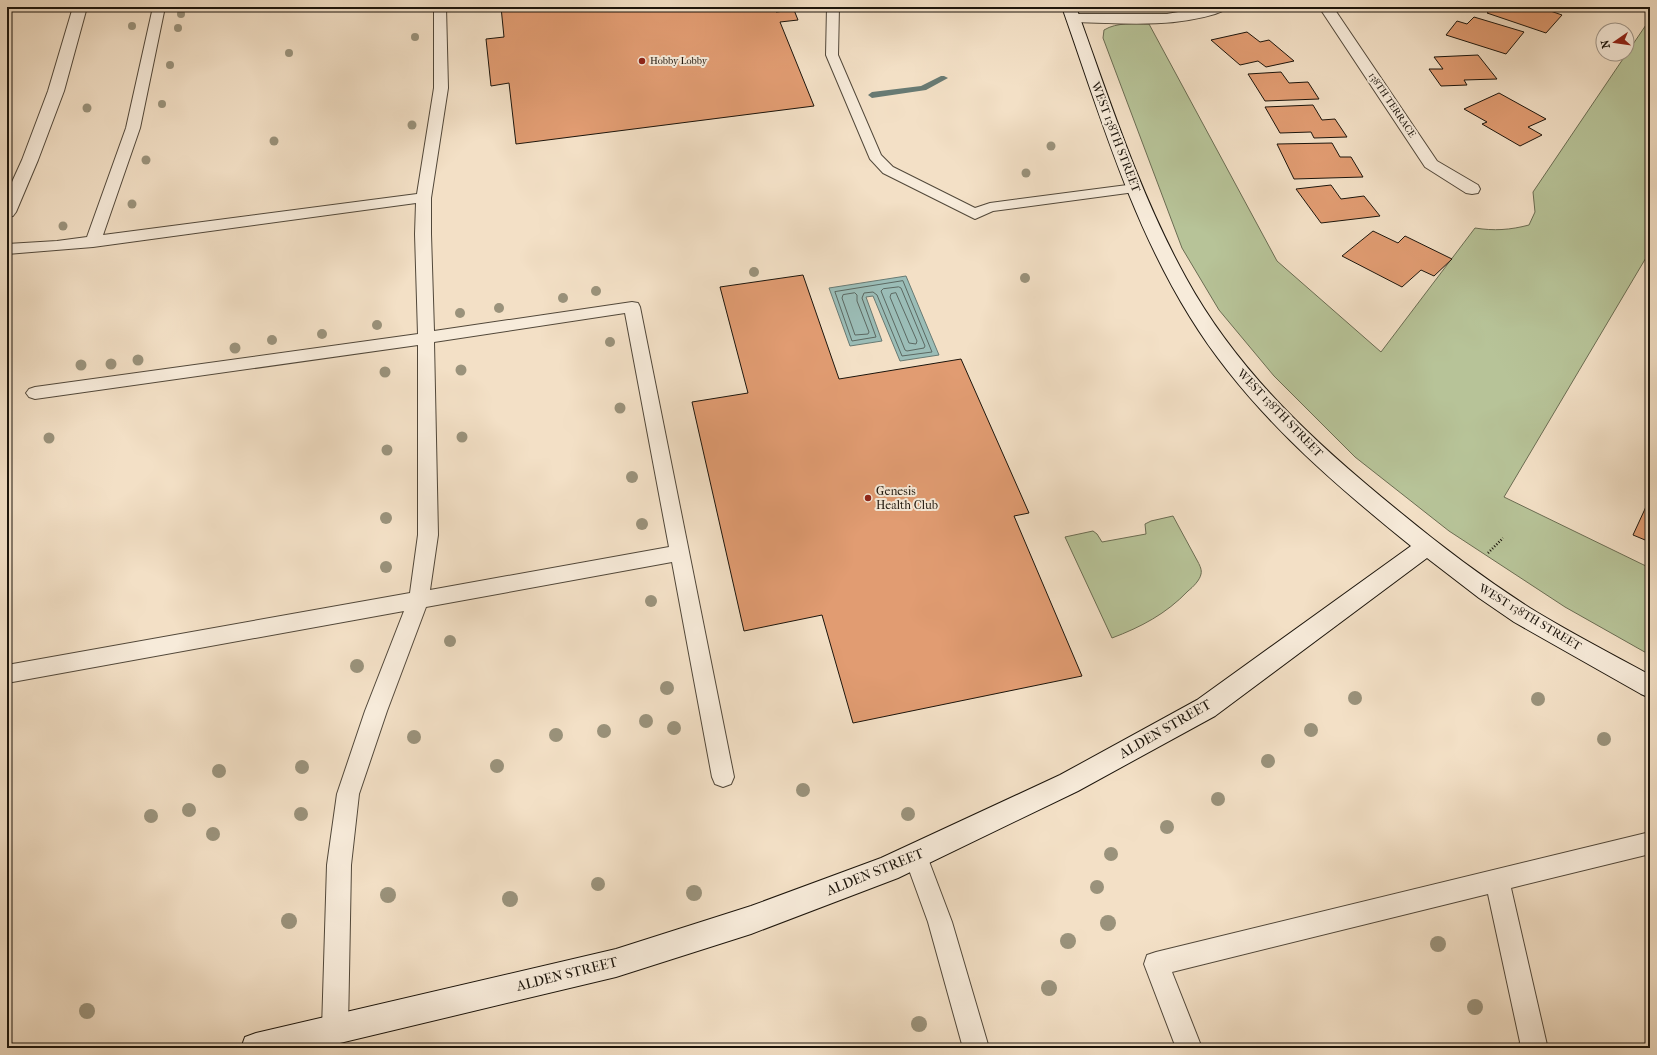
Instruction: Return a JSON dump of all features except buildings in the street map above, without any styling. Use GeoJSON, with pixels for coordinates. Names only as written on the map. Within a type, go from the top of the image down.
{"type":"FeatureCollection","features":[{"type":"Feature","properties":{"kind":"street"},"geometry":{"type":"LineString","coordinates":[[7,212],[30,160],[56,91],[80,7]]}},
{"type":"Feature","properties":{"kind":"street"},"geometry":{"type":"LineString","coordinates":[[1071,13],[1158,18],[1186,15],[1221,7]]}},
{"type":"Feature","properties":{"kind":"street","name":"138TH TERRACE"},"geometry":{"type":"LineString","coordinates":[[1326,7],[1431,164],[1472,189]]}},
{"type":"Feature","properties":{"kind":"street","name":"WEST 138TH STREET"},"geometry":{"type":"LineString","coordinates":[[1071,13],[1119,152],[1158,240],[1177,279],[1198,316],[1237,368],[1286,422],[1358,491],[1476,585],[1540,626],[1650,687]]}},
{"type":"Feature","properties":{"kind":"street","name":"ALDEN STREET"},"geometry":{"type":"LineString","coordinates":[[256,1048],[616,963],[752,920],[888,870],[1069,783],[1206,708],[1427,546]]}},
{"type":"Feature","properties":{"kind":"lane"},"geometry":{"type":"LineString","coordinates":[[93,242],[133,128],[159,7]]}},
{"type":"Feature","properties":{"kind":"lane"},"geometry":{"type":"LineString","coordinates":[[335,1029],[339,865],[348,794],[376,711],[420,599],[428,535],[426,338],[423,234],[424,198],[441,88],[440,7]]}},
{"type":"Feature","properties":{"kind":"lane"},"geometry":{"type":"LineString","coordinates":[[833,7],[832,55],[875,156],[888,170],[975,214],[990,207],[1135,188]]}},
{"type":"Feature","properties":{"kind":"lane"},"geometry":{"type":"LineString","coordinates":[[7,249],[93,242],[424,198]]}},
{"type":"Feature","properties":{"kind":"lane"},"geometry":{"type":"LineString","coordinates":[[35,393],[426,338],[632,307],[723,777]]}},
{"type":"Feature","properties":{"kind":"lane"},"geometry":{"type":"LineString","coordinates":[[7,674],[680,552]]}},
{"type":"Feature","properties":{"kind":"lane"},"geometry":{"type":"LineString","coordinates":[[1189,1048],[1156,964],[1650,843]]}},
{"type":"Feature","properties":{"kind":"lane"},"geometry":{"type":"LineString","coordinates":[[916,856],[940,922],[976,1048]]}},
{"type":"Feature","properties":{"kind":"lane"},"geometry":{"type":"LineString","coordinates":[[1497,880],[1534,1046],[1531,1048]]}},
{"type":"Feature","properties":{"kind":"path"},"geometry":{"type":"LineString","coordinates":[[1488,553],[1503,538]]}},
{"type":"Feature","properties":{"kind":"green space"},"geometry":{"type":"Polygon","coordinates":[[[1650,19],[1650,251],[1504,497],[1650,568],[1650,655],[1565,607],[1449,531],[1355,457],[1274,376],[1219,310],[1182,248],[1103,38],[1104,30],[1109,27],[1126,24],[1149,24],[1277,261],[1381,352],[1475,228],[1502,230],[1529,225],[1535,212],[1533,192],[1621,62],[1635,62],[1635,41],[1650,19]]]}},
{"type":"Feature","properties":{"kind":"green space"},"geometry":{"type":"Polygon","coordinates":[[[1173,516],[1200,566],[1201,572],[1199,579],[1180,599],[1162,613],[1133,629],[1112,638],[1065,537],[1093,531],[1102,542],[1146,534],[1145,524],[1151,521],[1173,516]]]}},
{"type":"Feature","properties":{"kind":"water"},"geometry":{"type":"Polygon","coordinates":[[[906,276],[939,355],[900,361],[873,296],[866,297],[882,341],[850,346],[829,288],[906,276]]]}},
{"type":"Feature","properties":{"kind":"waterway"},"geometry":{"type":"LineString","coordinates":[[872,95],[923,88],[944,78]]}},
{"type":"Feature","properties":{"kind":"place","name":"Hobby Lobby"},"geometry":{"type":"Point","coordinates":[642,61]}},
{"type":"Feature","properties":{"kind":"place","name":"Genesis Health Club"},"geometry":{"type":"Point","coordinates":[868,498]}}]}
